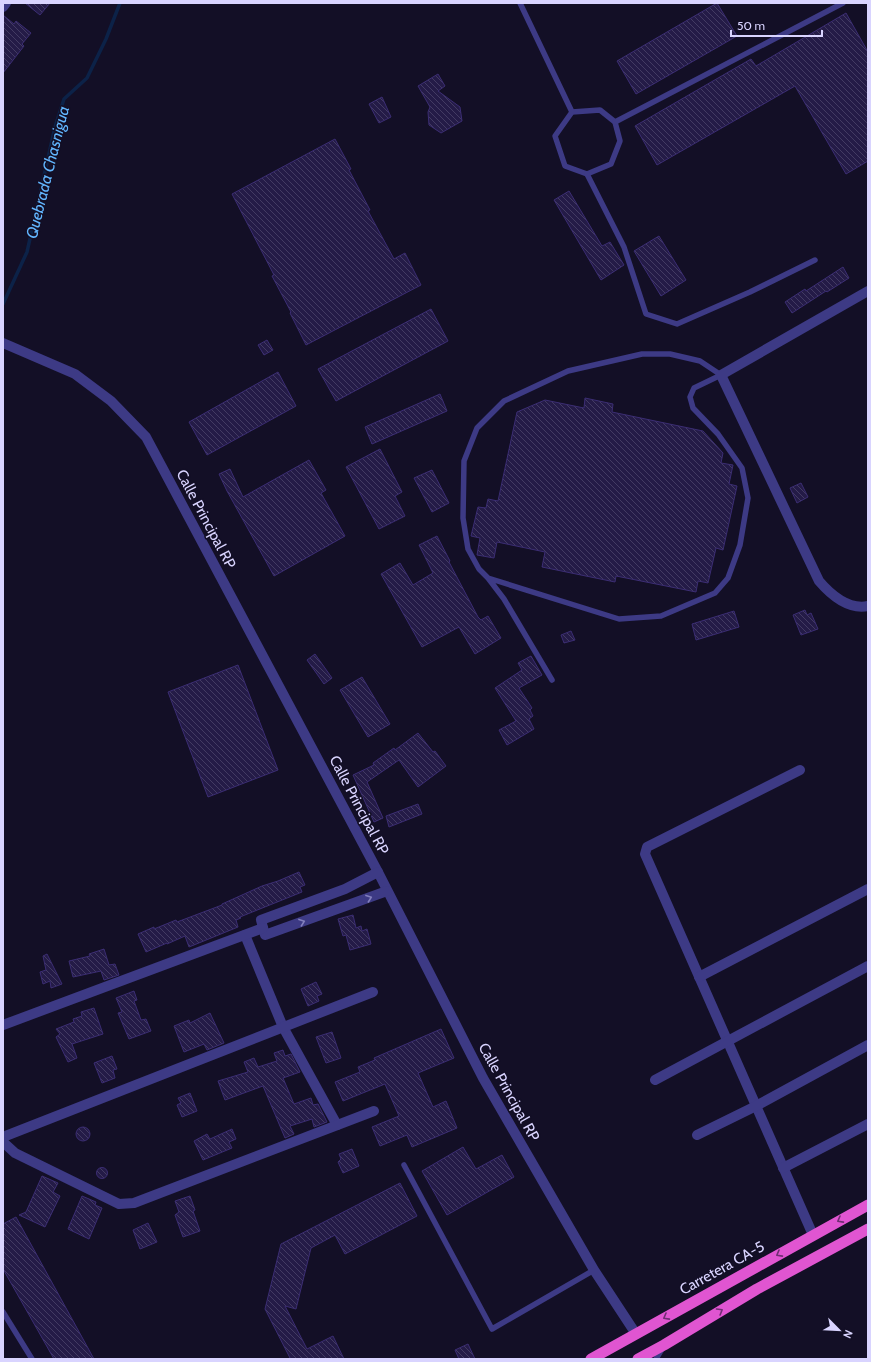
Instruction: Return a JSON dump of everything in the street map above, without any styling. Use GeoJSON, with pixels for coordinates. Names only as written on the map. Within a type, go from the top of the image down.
{"type":"FeatureCollection","features":[{"type":"Feature","properties":{"kind":"highway","name":"Carretera CA-5"},"geometry":{"type":"LineString","coordinates":[[591,1359],[868,1205]]}},
{"type":"Feature","properties":{"kind":"highway"},"geometry":{"type":"LineString","coordinates":[[638,1359],[786,1273],[868,1220]]}},
{"type":"Feature","properties":{"kind":"highway"},"geometry":{"type":"LineString","coordinates":[[786,1273],[868,1229]]}},
{"type":"Feature","properties":{"kind":"street"},"geometry":{"type":"LineString","coordinates":[[3,7],[6,3]]}},
{"type":"Feature","properties":{"kind":"street"},"geometry":{"type":"LineString","coordinates":[[868,291],[720,374],[819,581],[831,594],[846,603],[862,607],[868,606]]}},
{"type":"Feature","properties":{"kind":"street","name":"Calle Principal RP"},"geometry":{"type":"LineString","coordinates":[[3,343],[75,374],[111,401],[146,437],[378,872],[482,1078],[594,1270],[636,1334]]}},
{"type":"Feature","properties":{"kind":"street"},"geometry":{"type":"LineString","coordinates":[[800,770],[647,848],[645,850],[645,854],[813,1235]]}},
{"type":"Feature","properties":{"kind":"street"},"geometry":{"type":"LineString","coordinates":[[3,1025],[245,935],[345,889],[378,872]]}},
{"type":"Feature","properties":{"kind":"street"},"geometry":{"type":"LineString","coordinates":[[700,977],[868,889]]}},
{"type":"Feature","properties":{"kind":"street"},"geometry":{"type":"LineString","coordinates":[[263,927],[387,891]]}},
{"type":"Feature","properties":{"kind":"street"},"geometry":{"type":"LineString","coordinates":[[245,935],[283,1027],[337,1126]]}},
{"type":"Feature","properties":{"kind":"street"},"geometry":{"type":"LineString","coordinates":[[655,1080],[868,966]]}},
{"type":"Feature","properties":{"kind":"street"},"geometry":{"type":"LineString","coordinates":[[3,1137],[373,992]]}},
{"type":"Feature","properties":{"kind":"street"},"geometry":{"type":"LineString","coordinates":[[697,1134],[756,1106],[868,1045]]}},
{"type":"Feature","properties":{"kind":"street"},"geometry":{"type":"LineString","coordinates":[[3,1142],[15,1153],[120,1204],[134,1203],[374,1111]]}},
{"type":"Feature","properties":{"kind":"street"},"geometry":{"type":"LineString","coordinates":[[783,1168],[868,1124]]}},
{"type":"Feature","properties":{"kind":"lane"},"geometry":{"type":"LineString","coordinates":[[520,3],[572,112]]}},
{"type":"Feature","properties":{"kind":"lane"},"geometry":{"type":"LineString","coordinates":[[615,122],[843,3]]}},
{"type":"Feature","properties":{"kind":"lane"},"geometry":{"type":"LineString","coordinates":[[600,110],[615,122],[620,141],[611,164],[587,174],[565,166],[554,136],[572,112],[600,110]]}},
{"type":"Feature","properties":{"kind":"lane"},"geometry":{"type":"LineString","coordinates":[[587,174],[624,247],[646,314],[677,324],[750,292],[816,260]]}},
{"type":"Feature","properties":{"kind":"lane"},"geometry":{"type":"LineString","coordinates":[[488,578],[619,619],[661,616],[715,593],[728,578],[740,545],[748,498],[742,468],[718,434],[693,408],[690,397],[694,388],[720,374],[700,361],[670,354],[642,354],[568,371],[504,401],[477,428],[464,461],[463,518],[468,549],[479,569],[504,599],[552,680]]}},
{"type":"Feature","properties":{"kind":"lane"},"geometry":{"type":"LineString","coordinates":[[404,1165],[492,1329],[594,1270]]}},
{"type":"Feature","properties":{"kind":"lane"},"geometry":{"type":"LineString","coordinates":[[3,1312],[32,1359]]}},
{"type":"Feature","properties":{"kind":"lane"},"geometry":{"type":"LineString","coordinates":[[656,1359],[664,1345]]}},
{"type":"Feature","properties":{"kind":"building"},"geometry":{"type":"Polygon","coordinates":[[[25,3],[50,3],[40,15],[25,3]]]}},
{"type":"Feature","properties":{"kind":"building"},"geometry":{"type":"Polygon","coordinates":[[[717,3],[737,36],[636,94],[617,61],[717,3]]]}},
{"type":"Feature","properties":{"kind":"building"},"geometry":{"type":"Polygon","coordinates":[[[846,13],[868,52],[868,161],[846,174],[795,86],[657,165],[635,126],[751,59],[756,66],[846,13]]]}},
{"type":"Feature","properties":{"kind":"building"},"geometry":{"type":"Polygon","coordinates":[[[3,15],[14,24],[16,21],[31,33],[22,44],[24,46],[3,73],[3,15]]]}},
{"type":"Feature","properties":{"kind":"building"},"geometry":{"type":"Polygon","coordinates":[[[438,74],[445,86],[438,91],[460,107],[462,121],[441,133],[429,125],[428,112],[430,107],[418,86],[438,74]]]}},
{"type":"Feature","properties":{"kind":"building"},"geometry":{"type":"Polygon","coordinates":[[[382,97],[391,117],[379,123],[369,104],[382,97]]]}},
{"type":"Feature","properties":{"kind":"building"},"geometry":{"type":"Polygon","coordinates":[[[335,139],[370,210],[368,211],[394,259],[405,253],[421,285],[306,345],[272,276],[274,275],[232,194],[335,139]]]}},
{"type":"Feature","properties":{"kind":"building"},"geometry":{"type":"Polygon","coordinates":[[[569,191],[602,246],[610,242],[624,265],[601,280],[554,200],[569,191]]]}},
{"type":"Feature","properties":{"kind":"building"},"geometry":{"type":"Polygon","coordinates":[[[659,236],[686,280],[661,296],[634,251],[659,236]]]}},
{"type":"Feature","properties":{"kind":"building"},"geometry":{"type":"Polygon","coordinates":[[[843,267],[849,278],[792,313],[785,302],[805,289],[806,291],[843,267]]]}},
{"type":"Feature","properties":{"kind":"building"},"geometry":{"type":"Polygon","coordinates":[[[431,309],[448,341],[336,401],[318,369],[431,309]]]}},
{"type":"Feature","properties":{"kind":"building"},"geometry":{"type":"Polygon","coordinates":[[[267,340],[273,350],[264,355],[258,345],[267,340]]]}},
{"type":"Feature","properties":{"kind":"building"},"geometry":{"type":"Polygon","coordinates":[[[278,372],[296,406],[207,455],[189,422],[278,372]]]}},
{"type":"Feature","properties":{"kind":"building"},"geometry":{"type":"Polygon","coordinates":[[[440,394],[447,411],[372,444],[365,427],[440,394]]]}},
{"type":"Feature","properties":{"kind":"building"},"geometry":{"type":"Polygon","coordinates":[[[585,398],[613,404],[612,412],[703,431],[723,453],[721,463],[733,465],[729,484],[737,486],[723,550],[716,548],[708,583],[698,581],[696,592],[616,576],[615,582],[542,567],[545,552],[497,542],[494,558],[477,555],[480,538],[471,536],[478,507],[486,508],[488,499],[498,501],[517,412],[545,400],[584,408],[585,398]]]}},
{"type":"Feature","properties":{"kind":"building"},"geometry":{"type":"Polygon","coordinates":[[[380,449],[402,492],[395,496],[405,516],[379,529],[346,467],[380,449]]]}},
{"type":"Feature","properties":{"kind":"building"},"geometry":{"type":"Polygon","coordinates":[[[309,460],[326,490],[321,493],[345,536],[274,576],[219,474],[230,469],[243,497],[309,460]]]}},
{"type":"Feature","properties":{"kind":"building"},"geometry":{"type":"Polygon","coordinates":[[[432,470],[449,503],[432,512],[414,478],[432,470]]]}},
{"type":"Feature","properties":{"kind":"building"},"geometry":{"type":"Polygon","coordinates":[[[801,483],[808,497],[797,503],[790,488],[801,483]]]}},
{"type":"Feature","properties":{"kind":"building"},"geometry":{"type":"Polygon","coordinates":[[[437,536],[478,617],[481,620],[488,616],[501,638],[475,654],[459,627],[422,647],[381,574],[400,563],[413,585],[433,573],[419,545],[437,536]]]}},
{"type":"Feature","properties":{"kind":"building"},"geometry":{"type":"Polygon","coordinates":[[[805,610],[807,615],[811,613],[818,629],[801,635],[793,615],[805,610]]]}},
{"type":"Feature","properties":{"kind":"building"},"geometry":{"type":"Polygon","coordinates":[[[734,611],[739,627],[696,640],[692,624],[734,611]]]}},
{"type":"Feature","properties":{"kind":"building"},"geometry":{"type":"Polygon","coordinates":[[[571,631],[575,640],[564,643],[561,635],[571,631]]]}},
{"type":"Feature","properties":{"kind":"building"},"geometry":{"type":"Polygon","coordinates":[[[315,654],[332,678],[324,684],[307,660],[315,654]]]}},
{"type":"Feature","properties":{"kind":"building"},"geometry":{"type":"Polygon","coordinates":[[[531,656],[542,675],[519,688],[532,708],[530,710],[533,716],[529,719],[534,729],[507,745],[499,730],[516,721],[495,688],[522,670],[518,663],[531,656]]]}},
{"type":"Feature","properties":{"kind":"building"},"geometry":{"type":"Polygon","coordinates":[[[238,665],[278,770],[208,797],[168,692],[238,665]]]}},
{"type":"Feature","properties":{"kind":"building"},"geometry":{"type":"Polygon","coordinates":[[[362,677],[390,724],[368,737],[340,690],[362,677]]]}},
{"type":"Feature","properties":{"kind":"building"},"geometry":{"type":"Polygon","coordinates":[[[418,733],[433,752],[435,751],[446,766],[418,787],[399,760],[367,782],[383,818],[374,822],[353,775],[374,765],[373,763],[394,748],[395,750],[418,733]]]}},
{"type":"Feature","properties":{"kind":"building"},"geometry":{"type":"Polygon","coordinates":[[[418,804],[422,814],[389,827],[386,816],[418,804]]]}},
{"type":"Feature","properties":{"kind":"building"},"geometry":{"type":"Polygon","coordinates":[[[299,872],[305,885],[300,887],[302,892],[240,917],[241,918],[236,920],[238,927],[189,947],[185,936],[146,952],[138,934],[154,927],[154,929],[176,920],[177,922],[222,905],[262,886],[299,872]]]}},
{"type":"Feature","properties":{"kind":"building"},"geometry":{"type":"Polygon","coordinates":[[[353,915],[356,928],[361,926],[362,931],[367,929],[371,944],[350,950],[346,935],[343,936],[338,919],[353,915]]]}},
{"type":"Feature","properties":{"kind":"building"},"geometry":{"type":"Polygon","coordinates":[[[104,949],[109,965],[115,964],[119,975],[104,980],[101,971],[73,977],[69,961],[90,956],[89,954],[104,949]]]}},
{"type":"Feature","properties":{"kind":"building"},"geometry":{"type":"Polygon","coordinates":[[[47,954],[62,984],[51,988],[50,981],[43,984],[40,972],[46,970],[43,956],[47,954]]]}},
{"type":"Feature","properties":{"kind":"building"},"geometry":{"type":"Polygon","coordinates":[[[316,982],[322,994],[317,996],[319,1001],[308,1006],[301,989],[316,982]]]}},
{"type":"Feature","properties":{"kind":"building"},"geometry":{"type":"Polygon","coordinates":[[[134,991],[137,1000],[134,1001],[141,1020],[146,1019],[151,1031],[129,1039],[118,1013],[122,1012],[116,998],[134,991]]]}},
{"type":"Feature","properties":{"kind":"building"},"geometry":{"type":"Polygon","coordinates":[[[94,1008],[103,1034],[72,1044],[77,1058],[68,1062],[56,1037],[60,1034],[56,1029],[74,1022],[73,1019],[82,1016],[81,1012],[94,1008]]]}},
{"type":"Feature","properties":{"kind":"building"},"geometry":{"type":"Polygon","coordinates":[[[210,1013],[224,1043],[207,1050],[204,1044],[184,1052],[174,1026],[189,1020],[190,1023],[210,1013]]]}},
{"type":"Feature","properties":{"kind":"building"},"geometry":{"type":"Polygon","coordinates":[[[441,1029],[454,1058],[418,1073],[433,1107],[446,1101],[457,1128],[412,1147],[407,1135],[380,1146],[372,1127],[399,1116],[385,1084],[343,1101],[335,1082],[360,1072],[358,1067],[375,1060],[374,1058],[441,1029]]]}},
{"type":"Feature","properties":{"kind":"building"},"geometry":{"type":"Polygon","coordinates":[[[332,1032],[341,1058],[326,1063],[316,1037],[332,1032]]]}},
{"type":"Feature","properties":{"kind":"building"},"geometry":{"type":"Polygon","coordinates":[[[283,1050],[285,1056],[291,1054],[300,1072],[283,1078],[294,1104],[311,1098],[313,1105],[318,1104],[327,1122],[314,1127],[312,1119],[290,1126],[294,1134],[285,1138],[263,1086],[225,1100],[218,1081],[248,1072],[244,1062],[254,1058],[258,1067],[277,1061],[274,1053],[283,1050]]]}},
{"type":"Feature","properties":{"kind":"building"},"geometry":{"type":"Polygon","coordinates":[[[112,1056],[117,1069],[113,1070],[115,1078],[102,1083],[94,1063],[112,1056]]]}},
{"type":"Feature","properties":{"kind":"building"},"geometry":{"type":"Polygon","coordinates":[[[190,1093],[197,1111],[182,1117],[177,1105],[181,1103],[178,1098],[190,1093]]]}},
{"type":"Feature","properties":{"kind":"building"},"geometry":{"type":"Polygon","coordinates":[[[80,1127],[86,1127],[90,1131],[90,1137],[86,1141],[80,1141],[76,1137],[76,1131],[80,1127]]]}},
{"type":"Feature","properties":{"kind":"building"},"geometry":{"type":"Polygon","coordinates":[[[232,1129],[236,1139],[229,1142],[232,1148],[203,1160],[194,1141],[207,1134],[210,1139],[232,1129]]]}},
{"type":"Feature","properties":{"kind":"building"},"geometry":{"type":"Polygon","coordinates":[[[463,1147],[476,1169],[502,1155],[514,1177],[447,1215],[422,1171],[463,1147]]]}},
{"type":"Feature","properties":{"kind":"building"},"geometry":{"type":"Polygon","coordinates":[[[352,1149],[359,1166],[343,1173],[338,1162],[341,1159],[339,1154],[352,1149]]]}},
{"type":"Feature","properties":{"kind":"building"},"geometry":{"type":"Polygon","coordinates":[[[100,1168],[104,1168],[106,1169],[106,1177],[100,1178],[97,1175],[97,1171],[100,1168]]]}},
{"type":"Feature","properties":{"kind":"building"},"geometry":{"type":"Polygon","coordinates":[[[42,1176],[58,1183],[53,1192],[60,1196],[45,1227],[19,1215],[26,1212],[42,1176]]]}},
{"type":"Feature","properties":{"kind":"building"},"geometry":{"type":"Polygon","coordinates":[[[400,1183],[417,1216],[345,1254],[335,1235],[311,1248],[296,1309],[285,1306],[307,1349],[333,1336],[344,1359],[288,1359],[290,1358],[265,1309],[281,1244],[400,1183]]]}},
{"type":"Feature","properties":{"kind":"building"},"geometry":{"type":"Polygon","coordinates":[[[82,1196],[96,1202],[95,1205],[102,1208],[89,1239],[68,1229],[82,1196]]]}},
{"type":"Feature","properties":{"kind":"building"},"geometry":{"type":"Polygon","coordinates":[[[190,1196],[195,1210],[193,1211],[200,1231],[183,1237],[175,1215],[179,1212],[175,1201],[190,1196]]]}},
{"type":"Feature","properties":{"kind":"building"},"geometry":{"type":"Polygon","coordinates":[[[16,1217],[94,1359],[54,1359],[3,1269],[3,1224],[16,1217]]]}},
{"type":"Feature","properties":{"kind":"building"},"geometry":{"type":"Polygon","coordinates":[[[148,1223],[157,1242],[140,1249],[133,1230],[148,1223]]]}},
{"type":"Feature","properties":{"kind":"building"},"geometry":{"type":"Polygon","coordinates":[[[468,1344],[475,1359],[459,1359],[455,1350],[468,1344]]]}},
{"type":"Feature","properties":{"kind":"waterway","name":"Quebrada Chasnigua"},"geometry":{"type":"LineString","coordinates":[[3,304],[27,252],[55,127],[64,99],[87,78],[106,39],[120,3]]}}]}
